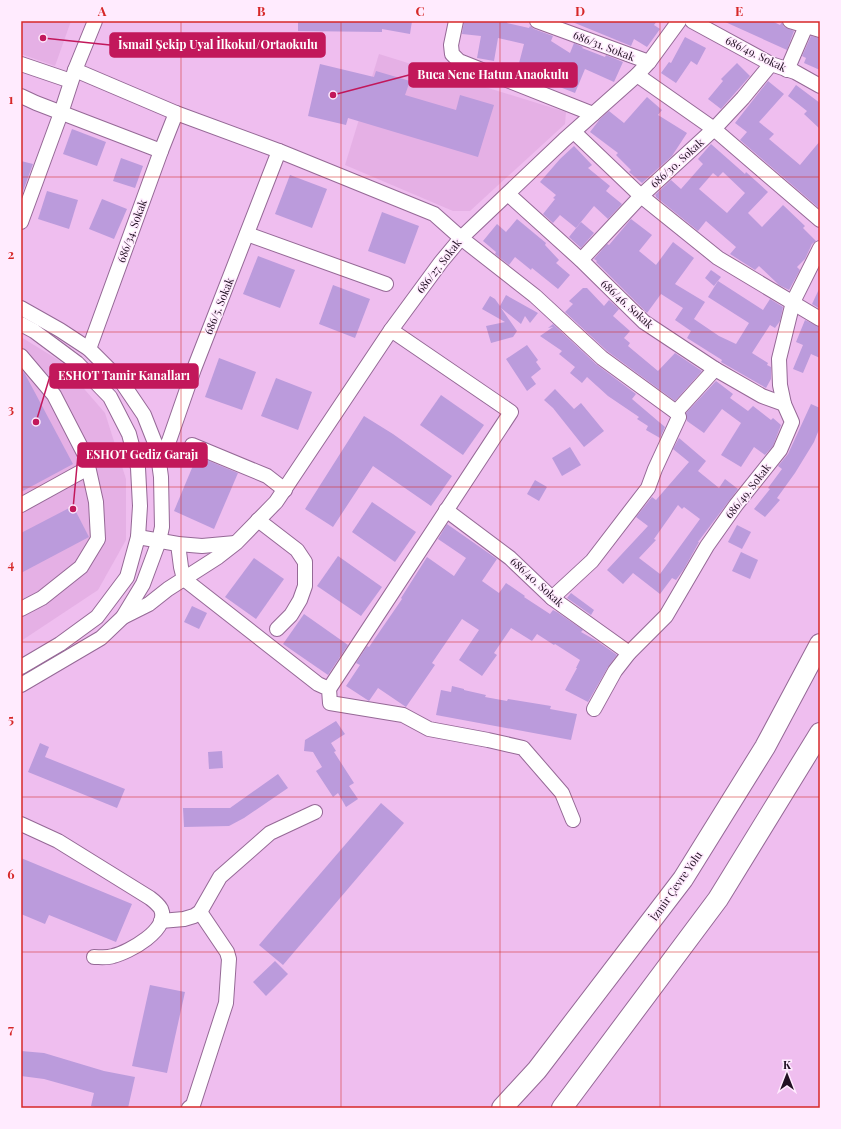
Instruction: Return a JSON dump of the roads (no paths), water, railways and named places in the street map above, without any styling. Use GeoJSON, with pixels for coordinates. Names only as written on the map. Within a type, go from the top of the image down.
{"type":"FeatureCollection","features":[{"type":"Feature","properties":{"kind":"highway","name":"İzmir Çevre Yolu"},"geometry":{"type":"LineString","coordinates":[[502,1108],[537,1070],[683,880],[765,747],[820,644]]}},
{"type":"Feature","properties":{"kind":"highway"},"geometry":{"type":"LineString","coordinates":[[562,1108],[718,899],[820,733]]}},
{"type":"Feature","properties":{"kind":"street"},"geometry":{"type":"LineString","coordinates":[[21,222],[62,113],[73,76],[95,21]]}},
{"type":"Feature","properties":{"kind":"street"},"geometry":{"type":"LineString","coordinates":[[456,21],[451,44],[452,54],[459,61],[594,114]]}},
{"type":"Feature","properties":{"kind":"street","name":"686/31. Sokak"},"geometry":{"type":"LineString","coordinates":[[537,21],[649,62]]}},
{"type":"Feature","properties":{"kind":"street","name":"686/27. Sokak"},"geometry":{"type":"LineString","coordinates":[[123,617],[149,604],[168,589],[218,557],[236,543],[276,502],[392,330],[441,262],[461,238],[637,75],[649,62],[679,21]]}},
{"type":"Feature","properties":{"kind":"street","name":"686/49. Sokak"},"geometry":{"type":"LineString","coordinates":[[692,21],[771,64],[794,72],[820,86]]}},
{"type":"Feature","properties":{"kind":"street"},"geometry":{"type":"LineString","coordinates":[[790,21],[820,30]]}},
{"type":"Feature","properties":{"kind":"street"},"geometry":{"type":"LineString","coordinates":[[787,70],[806,26]]}},
{"type":"Feature","properties":{"kind":"street"},"geometry":{"type":"LineString","coordinates":[[21,64],[73,76],[176,113],[279,151],[434,214],[461,238],[535,296],[602,358],[676,412],[679,417],[648,488],[592,561],[552,598]]}},
{"type":"Feature","properties":{"kind":"street","name":"686/30. Sokak"},"geometry":{"type":"LineString","coordinates":[[581,260],[641,196],[714,129],[743,98],[771,64]]}},
{"type":"Feature","properties":{"kind":"street"},"geometry":{"type":"LineString","coordinates":[[637,75],[714,129],[820,220]]}},
{"type":"Feature","properties":{"kind":"street"},"geometry":{"type":"LineString","coordinates":[[21,96],[161,151]]}},
{"type":"Feature","properties":{"kind":"street","name":"686/34. Sokak"},"geometry":{"type":"LineString","coordinates":[[89,349],[176,113]]}},
{"type":"Feature","properties":{"kind":"street"},"geometry":{"type":"LineString","coordinates":[[574,132],[641,196],[718,258],[793,302],[820,320]]}},
{"type":"Feature","properties":{"kind":"street","name":"686/5. Sokak"},"geometry":{"type":"LineString","coordinates":[[159,460],[169,441],[194,369],[279,151]]}},
{"type":"Feature","properties":{"kind":"street","name":"686/46. Sokak"},"geometry":{"type":"LineString","coordinates":[[508,194],[581,260],[644,322],[715,369],[762,396],[784,404]]}},
{"type":"Feature","properties":{"kind":"street"},"geometry":{"type":"LineString","coordinates":[[247,234],[386,284]]}},
{"type":"Feature","properties":{"kind":"street","name":"686/49. Sokak"},"geometry":{"type":"LineString","coordinates":[[594,709],[615,671],[629,653],[666,616],[707,546],[736,505],[780,450],[792,422],[784,404],[780,385],[779,359],[793,302],[820,248]]}},
{"type":"Feature","properties":{"kind":"street"},"geometry":{"type":"LineString","coordinates":[[21,308],[60,330],[89,349],[121,381],[144,415],[157,448],[161,477],[162,513],[162,527],[159,541],[143,584],[123,617],[101,638],[21,684]]}},
{"type":"Feature","properties":{"kind":"street"},"geometry":{"type":"LineString","coordinates":[[21,324],[34,331],[77,363],[110,397],[129,434],[138,468],[140,506],[138,537],[127,577],[97,617],[60,644],[21,667]]}},
{"type":"Feature","properties":{"kind":"street"},"geometry":{"type":"LineString","coordinates":[[392,330],[511,412],[329,689],[330,703],[403,715],[429,729],[523,748],[562,793],[573,820]]}},
{"type":"Feature","properties":{"kind":"street"},"geometry":{"type":"LineString","coordinates":[[21,356],[54,395],[86,457],[96,502],[98,539],[81,567],[42,598],[21,609]]}},
{"type":"Feature","properties":{"kind":"street"},"geometry":{"type":"LineString","coordinates":[[676,412],[715,369]]}},
{"type":"Feature","properties":{"kind":"street"},"geometry":{"type":"LineString","coordinates":[[192,445],[267,476],[285,490]]}},
{"type":"Feature","properties":{"kind":"street"},"geometry":{"type":"LineString","coordinates":[[21,505],[88,468]]}},
{"type":"Feature","properties":{"kind":"street","name":"686/40. Sokak"},"geometry":{"type":"LineString","coordinates":[[446,510],[510,558],[552,598],[629,653]]}},
{"type":"Feature","properties":{"kind":"street"},"geometry":{"type":"LineString","coordinates":[[258,520],[297,550],[305,562],[305,586],[300,600],[291,615],[277,629]]}},
{"type":"Feature","properties":{"kind":"street"},"geometry":{"type":"LineString","coordinates":[[138,537],[178,544],[202,546],[236,543]]}},
{"type":"Feature","properties":{"kind":"street"},"geometry":{"type":"LineString","coordinates":[[178,544],[184,579],[318,684],[329,689]]}},
{"type":"Feature","properties":{"kind":"street"},"geometry":{"type":"LineString","coordinates":[[127,577],[156,589],[168,589]]}},
{"type":"Feature","properties":{"kind":"street"},"geometry":{"type":"LineString","coordinates":[[161,921],[184,919],[194,916],[200,912],[220,877],[270,833],[315,812]]}},
{"type":"Feature","properties":{"kind":"street"},"geometry":{"type":"LineString","coordinates":[[21,824],[58,841],[156,903],[161,910],[161,921],[158,927],[151,935],[134,948],[114,956],[94,957]]}},
{"type":"Feature","properties":{"kind":"street"},"geometry":{"type":"LineString","coordinates":[[189,1108],[193,1105],[226,1003],[229,959],[227,952],[200,912]]}},
{"type":"Feature","properties":{"kind":"place","name":"İsmail Şekip Uyal İlkokul/Ortaokulu"},"geometry":{"type":"Point","coordinates":[43,38]}},
{"type":"Feature","properties":{"kind":"place","name":"Buca Nene Hatun Anaokulu"},"geometry":{"type":"Point","coordinates":[333,95]}},
{"type":"Feature","properties":{"kind":"place","name":"ESHOT Tamir Kanalları"},"geometry":{"type":"Point","coordinates":[36,422]}},
{"type":"Feature","properties":{"kind":"place","name":"ESHOT Gediz Garajı"},"geometry":{"type":"Point","coordinates":[73,509]}}]}
